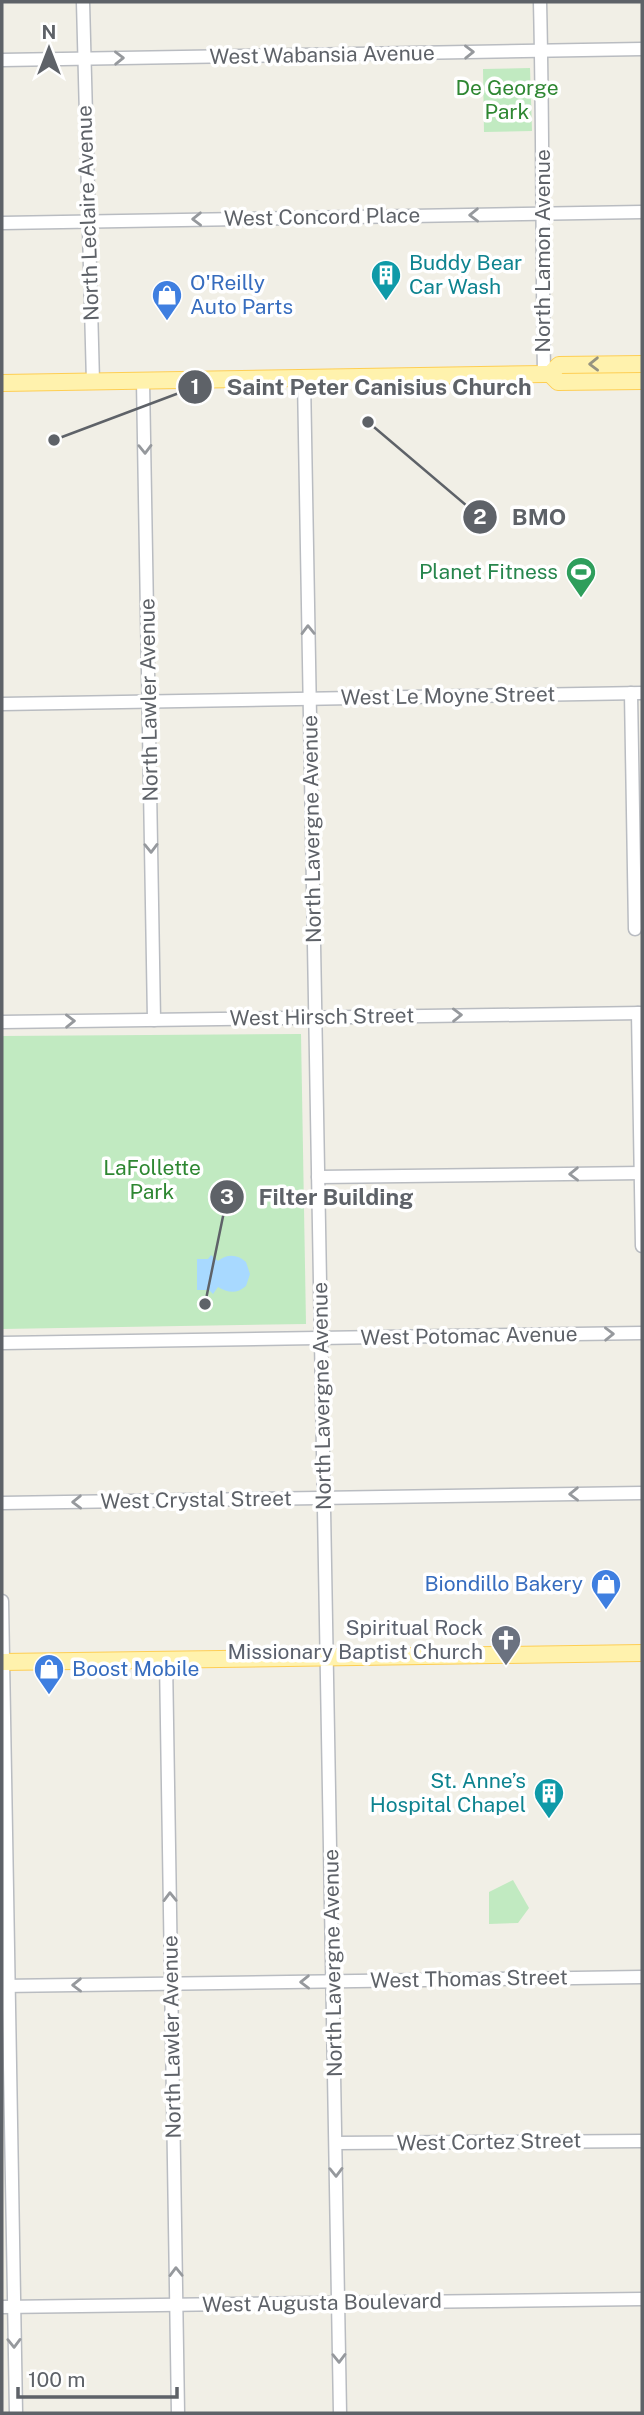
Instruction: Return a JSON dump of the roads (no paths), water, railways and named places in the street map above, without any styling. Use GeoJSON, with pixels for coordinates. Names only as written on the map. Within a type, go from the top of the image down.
{"type":"FeatureCollection","features":[{"type":"Feature","properties":{"kind":"main road"},"geometry":{"type":"LineString","coordinates":[[2,383],[547,374],[559,365],[642,363]]}},
{"type":"Feature","properties":{"kind":"main road"},"geometry":{"type":"LineString","coordinates":[[547,374],[558,382],[642,381]]}},
{"type":"Feature","properties":{"kind":"main road"},"geometry":{"type":"LineString","coordinates":[[2,1662],[642,1653]]}},
{"type":"Feature","properties":{"kind":"street","name":"North Leclaire Avenue"},"geometry":{"type":"LineString","coordinates":[[83,2],[93,382]]}},
{"type":"Feature","properties":{"kind":"street","name":"North Lamon Avenue"},"geometry":{"type":"LineString","coordinates":[[540,2],[547,374]]}},
{"type":"Feature","properties":{"kind":"street","name":"West Wabansia Avenue"},"geometry":{"type":"LineString","coordinates":[[2,60],[642,49]]}},
{"type":"Feature","properties":{"kind":"street","name":"West Concord Place"},"geometry":{"type":"LineString","coordinates":[[2,223],[642,212]]}},
{"type":"Feature","properties":{"kind":"street","name":"North Lavergne Avenue"},"geometry":{"type":"LineString","coordinates":[[304,379],[340,2413]]}},
{"type":"Feature","properties":{"kind":"street","name":"North Lawler Avenue"},"geometry":{"type":"LineString","coordinates":[[143,381],[154,1020]]}},
{"type":"Feature","properties":{"kind":"street","name":"West Le Moyne Street"},"geometry":{"type":"LineString","coordinates":[[2,704],[637,693]]}},
{"type":"Feature","properties":{"kind":"street"},"geometry":{"type":"LineString","coordinates":[[635,929],[637,693]]}},
{"type":"Feature","properties":{"kind":"street"},"geometry":{"type":"LineString","coordinates":[[640,1013],[642,1246]]}},
{"type":"Feature","properties":{"kind":"street","name":"West Hirsch Street"},"geometry":{"type":"LineString","coordinates":[[2,1022],[640,1013]]}},
{"type":"Feature","properties":{"kind":"street"},"geometry":{"type":"LineString","coordinates":[[318,1177],[642,1173]]}},
{"type":"Feature","properties":{"kind":"street","name":"West Potomac Avenue"},"geometry":{"type":"LineString","coordinates":[[2,1343],[642,1333]]}},
{"type":"Feature","properties":{"kind":"street","name":"West Crystal Street"},"geometry":{"type":"LineString","coordinates":[[2,1503],[642,1493]]}},
{"type":"Feature","properties":{"kind":"street"},"geometry":{"type":"LineString","coordinates":[[2,1601],[8,2307],[16,2413]]}},
{"type":"Feature","properties":{"kind":"street","name":"North Lawler Avenue"},"geometry":{"type":"LineString","coordinates":[[166,1660],[178,2413]]}},
{"type":"Feature","properties":{"kind":"street","name":"West Thomas Street"},"geometry":{"type":"LineString","coordinates":[[5,1986],[642,1977]]}},
{"type":"Feature","properties":{"kind":"street","name":"West Cortez Street"},"geometry":{"type":"LineString","coordinates":[[336,2143],[642,2141]]}},
{"type":"Feature","properties":{"kind":"street","name":"West Augusta Boulevard"},"geometry":{"type":"LineString","coordinates":[[8,2307],[642,2299]]}},
{"type":"Feature","properties":{"kind":"water"},"geometry":{"type":"Polygon","coordinates":[[[211,1255],[218,1261],[232,1256],[246,1262],[250,1274],[246,1286],[232,1292],[218,1287],[213,1294],[209,1290],[197,1290],[197,1259],[208,1259],[211,1255]]]}},
{"type":"Feature","properties":{"kind":"place","name":"Buddy Bear Car Wash"},"geometry":{"type":"Point","coordinates":[386,302]}},
{"type":"Feature","properties":{"kind":"place","name":"O'Reilly Auto Parts"},"geometry":{"type":"Point","coordinates":[167,322]}},
{"type":"Feature","properties":{"kind":"place","name":"BMO"},"geometry":{"type":"Point","coordinates":[368,422]}},
{"type":"Feature","properties":{"kind":"place","name":"Saint Peter Canisius Church"},"geometry":{"type":"Point","coordinates":[54,440]}},
{"type":"Feature","properties":{"kind":"place","name":"Planet Fitness"},"geometry":{"type":"Point","coordinates":[581,599]}},
{"type":"Feature","properties":{"kind":"place","name":"Filter Building"},"geometry":{"type":"Point","coordinates":[205,1304]}},
{"type":"Feature","properties":{"kind":"place","name":"Biondillo Bakery"},"geometry":{"type":"Point","coordinates":[606,1611]}},
{"type":"Feature","properties":{"kind":"place","name":"Spiritual Rock Missionary Baptist Church"},"geometry":{"type":"Point","coordinates":[506,1667]}},
{"type":"Feature","properties":{"kind":"place","name":"Boost Mobile"},"geometry":{"type":"Point","coordinates":[49,1696]}},
{"type":"Feature","properties":{"kind":"place","name":"St. Anne’s Hospital Chapel"},"geometry":{"type":"Point","coordinates":[549,1820]}},
{"type":"Feature","properties":{"kind":"park label","name":"De George Park"},"geometry":{"type":"Point","coordinates":[507,100]}},
{"type":"Feature","properties":{"kind":"park label","name":"LaFollette Park"},"geometry":{"type":"Point","coordinates":[152,1180]}}]}
